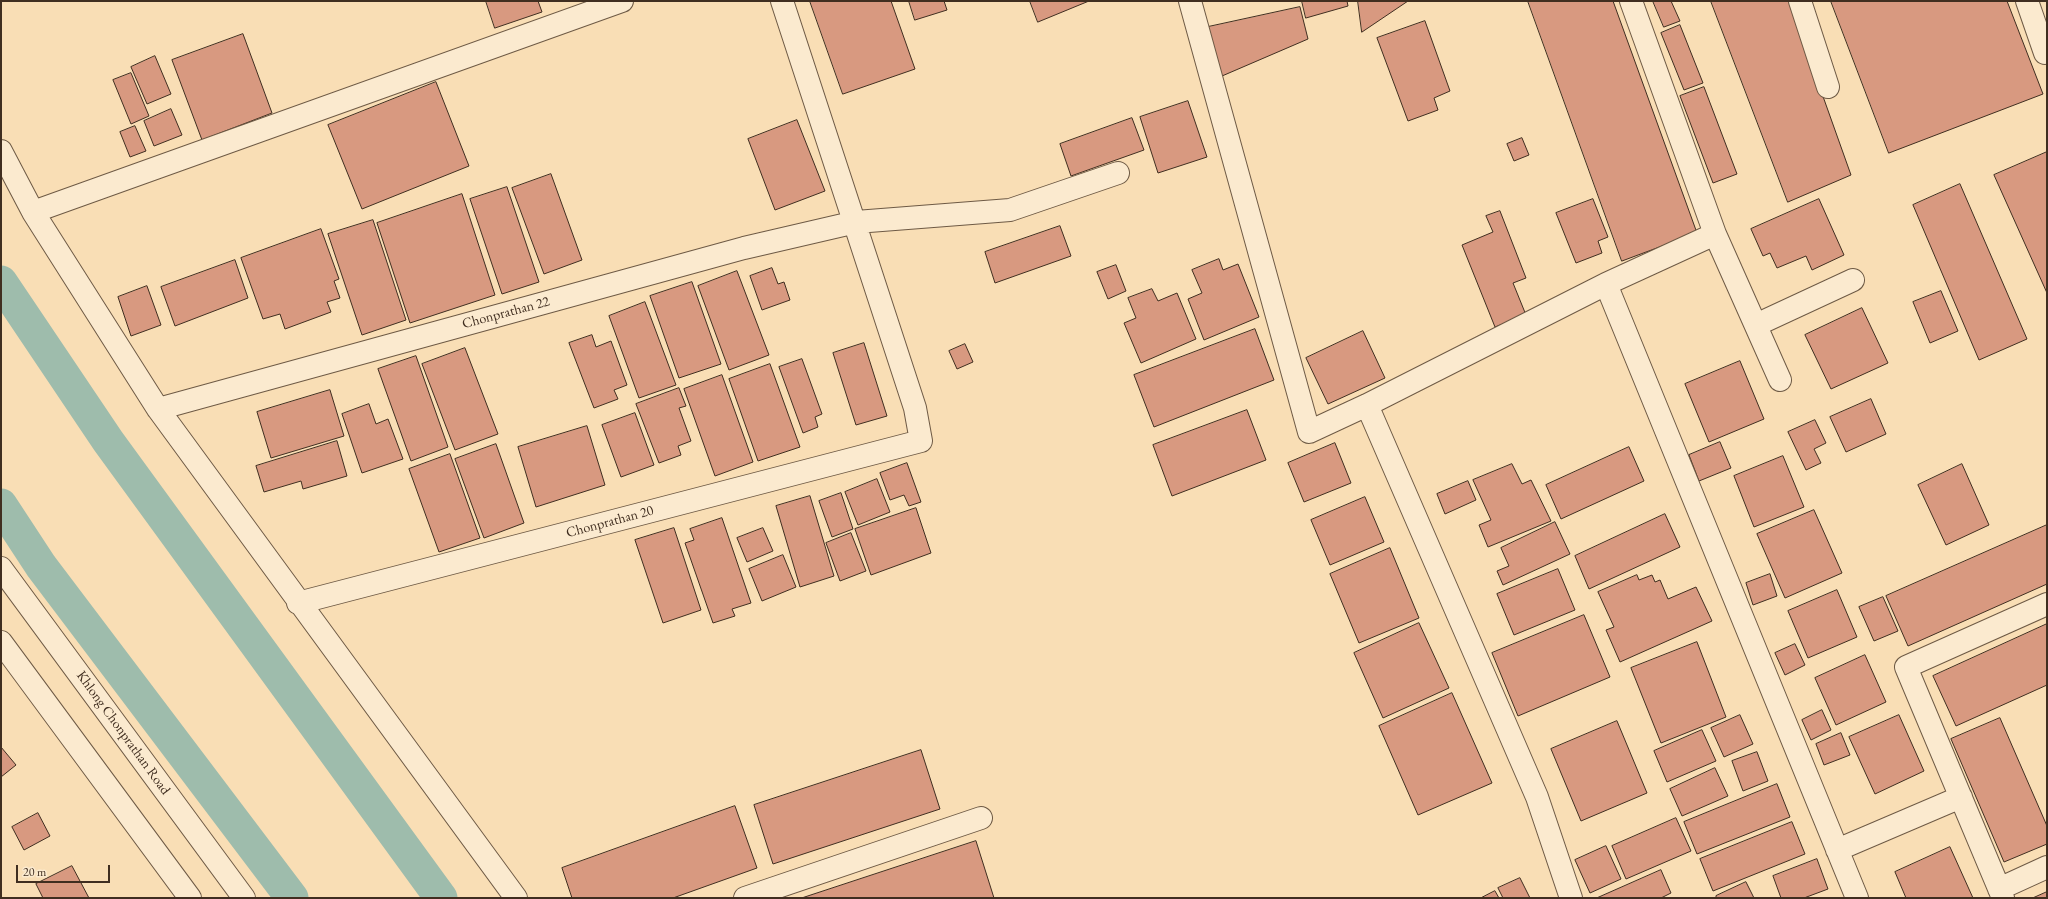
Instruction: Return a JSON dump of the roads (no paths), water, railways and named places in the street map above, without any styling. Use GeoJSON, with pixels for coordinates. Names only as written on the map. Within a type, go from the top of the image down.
{"type":"FeatureCollection","features":[{"type":"Feature","properties":{"kind":"street"},"geometry":{"type":"LineString","coordinates":[[33,212],[622,1]]}},
{"type":"Feature","properties":{"kind":"street"},"geometry":{"type":"LineString","coordinates":[[782,1],[856,222]]}},
{"type":"Feature","properties":{"kind":"street"},"geometry":{"type":"LineString","coordinates":[[1190,1],[1309,432],[1367,405],[1606,284],[1715,234]]}},
{"type":"Feature","properties":{"kind":"street"},"geometry":{"type":"LineString","coordinates":[[1631,1],[1715,234],[1780,380]]}},
{"type":"Feature","properties":{"kind":"street"},"geometry":{"type":"LineString","coordinates":[[1800,1],[1828,87]]}},
{"type":"Feature","properties":{"kind":"street"},"geometry":{"type":"LineString","coordinates":[[2027,1],[2045,53]]}},
{"type":"Feature","properties":{"kind":"street"},"geometry":{"type":"LineString","coordinates":[[1,151],[33,212],[158,409],[298,603],[516,898]]}},
{"type":"Feature","properties":{"kind":"street","name":"Chonprathan 22"},"geometry":{"type":"LineString","coordinates":[[158,409],[744,248],[856,222],[1010,210],[1118,173]]}},
{"type":"Feature","properties":{"kind":"street","name":"Chonprathan 20"},"geometry":{"type":"LineString","coordinates":[[298,603],[921,441],[915,408],[856,222]]}},
{"type":"Feature","properties":{"kind":"street"},"geometry":{"type":"LineString","coordinates":[[1756,325],[1854,280]]}},
{"type":"Feature","properties":{"kind":"street"},"geometry":{"type":"LineString","coordinates":[[1606,284],[1857,898]]}},
{"type":"Feature","properties":{"kind":"street"},"geometry":{"type":"LineString","coordinates":[[1367,405],[1537,797],[1571,898]]}},
{"type":"Feature","properties":{"kind":"street","name":"Khlong Chonprathan Road"},"geometry":{"type":"LineString","coordinates":[[1,568],[244,898]]}},
{"type":"Feature","properties":{"kind":"street"},"geometry":{"type":"LineString","coordinates":[[2047,604],[1906,666],[2001,893],[2047,867]]}},
{"type":"Feature","properties":{"kind":"street"},"geometry":{"type":"LineString","coordinates":[[1,642],[190,898]]}},
{"type":"Feature","properties":{"kind":"street"},"geometry":{"type":"LineString","coordinates":[[1837,850],[1961,797]]}},
{"type":"Feature","properties":{"kind":"street"},"geometry":{"type":"LineString","coordinates":[[745,898],[980,818]]}},
{"type":"Feature","properties":{"kind":"waterway"},"geometry":{"type":"LineString","coordinates":[[1,282],[108,441],[441,898]]}},
{"type":"Feature","properties":{"kind":"waterway"},"geometry":{"type":"LineString","coordinates":[[1,505],[41,566],[292,898]]}}]}
